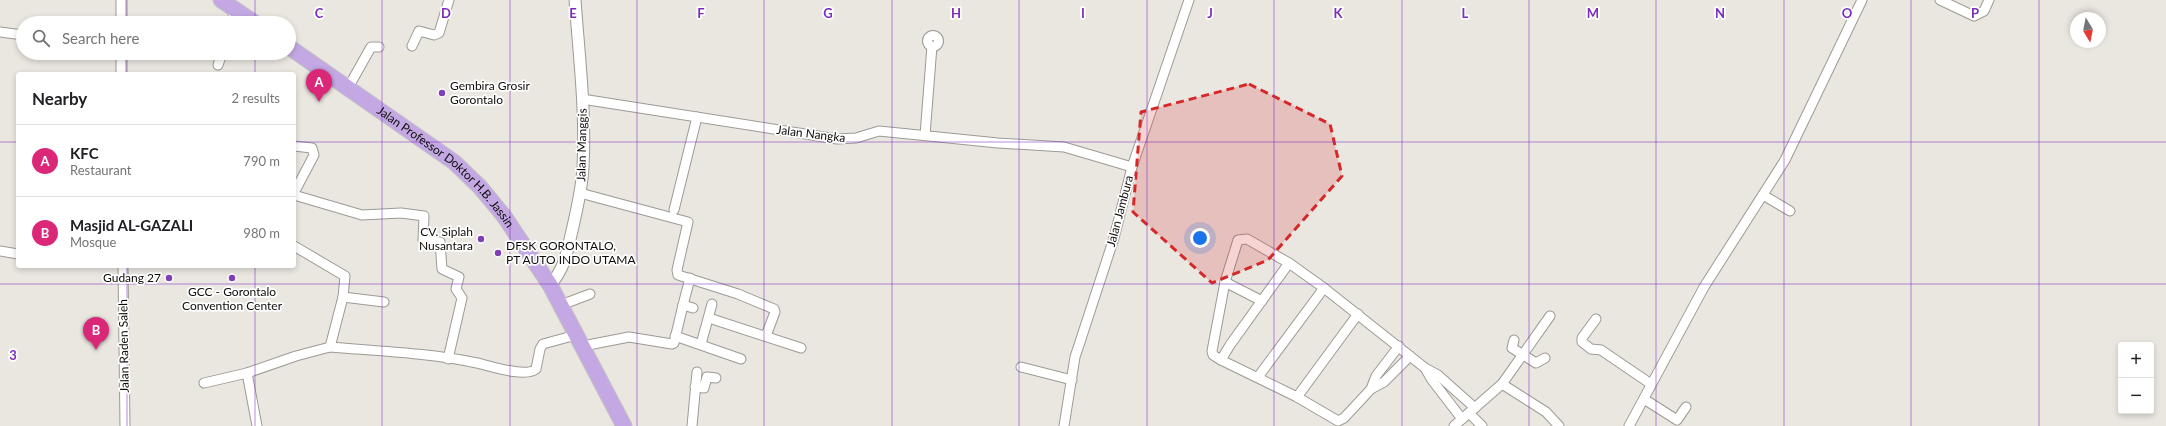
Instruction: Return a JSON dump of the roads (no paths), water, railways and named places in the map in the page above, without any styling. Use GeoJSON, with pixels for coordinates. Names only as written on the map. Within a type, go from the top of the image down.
{"type":"FeatureCollection","features":[{"type":"Feature","properties":{"kind":"highway"},"geometry":{"type":"LineString","coordinates":[[221,0],[233,16]]}},
{"type":"Feature","properties":{"kind":"highway","name":"Jalan Professor Doktor H.B. Jassin"},"geometry":{"type":"LineString","coordinates":[[296,52],[454,162],[475,182],[504,216],[550,285],[624,426]]}},
{"type":"Feature","properties":{"kind":"street"},"geometry":{"type":"LineString","coordinates":[[121,0],[121,16]]}},
{"type":"Feature","properties":{"kind":"street"},"geometry":{"type":"LineString","coordinates":[[412,46],[419,31],[434,35],[439,33],[449,0]]}},
{"type":"Feature","properties":{"kind":"street","name":"Jalan Manggis"},"geometry":{"type":"LineString","coordinates":[[550,285],[560,273],[563,264],[580,193],[584,154],[582,99],[575,0]]}},
{"type":"Feature","properties":{"kind":"street","name":"Jalan Jambura"},"geometry":{"type":"LineString","coordinates":[[1064,426],[1075,357],[1114,238],[1132,167],[1190,0]]}},
{"type":"Feature","properties":{"kind":"street"},"geometry":{"type":"LineString","coordinates":[[1629,426],[1704,287],[1784,160],[1816,99],[1862,0]]}},
{"type":"Feature","properties":{"kind":"street"},"geometry":{"type":"LineString","coordinates":[[1946,1],[1974,16],[1984,10],[1989,0]]}},
{"type":"Feature","properties":{"kind":"street"},"geometry":{"type":"LineString","coordinates":[[0,32],[16,34]]}},
{"type":"Feature","properties":{"kind":"street"},"geometry":{"type":"LineString","coordinates":[[924,135],[932,46]]}},
{"type":"Feature","properties":{"kind":"street"},"geometry":{"type":"LineString","coordinates":[[348,88],[371,47],[379,47]]}},
{"type":"Feature","properties":{"kind":"street"},"geometry":{"type":"LineString","coordinates":[[121,60],[121,72]]}},
{"type":"Feature","properties":{"kind":"street"},"geometry":{"type":"LineString","coordinates":[[218,65],[220,60]]}},
{"type":"Feature","properties":{"kind":"street","name":"Jalan Nangka"},"geometry":{"type":"LineString","coordinates":[[582,99],[837,138],[856,138],[879,131],[1035,146],[1064,147],[1132,167]]}},
{"type":"Feature","properties":{"kind":"street"},"geometry":{"type":"LineString","coordinates":[[674,210],[697,117]]}},
{"type":"Feature","properties":{"kind":"street"},"geometry":{"type":"LineString","coordinates":[[296,146],[312,148],[314,155],[296,190]]}},
{"type":"Feature","properties":{"kind":"street"},"geometry":{"type":"LineString","coordinates":[[580,193],[688,222],[677,273],[678,275],[774,309],[774,317],[766,336]]}},
{"type":"Feature","properties":{"kind":"street"},"geometry":{"type":"LineString","coordinates":[[296,195],[362,215],[401,213],[424,216],[423,240],[440,242],[442,269],[459,277],[456,289],[462,298],[448,359]]}},
{"type":"Feature","properties":{"kind":"street"},"geometry":{"type":"LineString","coordinates":[[1763,195],[1790,211]]}},
{"type":"Feature","properties":{"kind":"street"},"geometry":{"type":"LineString","coordinates":[[1410,356],[1384,382],[1371,389],[1344,418],[1338,421],[1298,398],[1213,355],[1212,351],[1226,282],[1236,243],[1240,239],[1246,239],[1289,263],[1324,288],[1399,346],[1425,368],[1438,375],[1469,413]]}},
{"type":"Feature","properties":{"kind":"street"},"geometry":{"type":"LineString","coordinates":[[296,247],[343,274],[346,281],[333,342],[330,347]]}},
{"type":"Feature","properties":{"kind":"street"},"geometry":{"type":"LineString","coordinates":[[0,251],[16,254]]}},
{"type":"Feature","properties":{"kind":"street"},"geometry":{"type":"LineString","coordinates":[[1221,360],[1230,345],[1289,263]]}},
{"type":"Feature","properties":{"kind":"street","name":"Jalan Raden Saleh"},"geometry":{"type":"LineString","coordinates":[[123,268],[125,426]]}},
{"type":"Feature","properties":{"kind":"street"},"geometry":{"type":"LineString","coordinates":[[204,383],[247,372],[330,347],[448,359],[531,372],[536,369],[542,345],[629,337],[672,344],[674,343],[690,278]]}},
{"type":"Feature","properties":{"kind":"street"},"geometry":{"type":"LineString","coordinates":[[1226,282],[1262,301]]}},
{"type":"Feature","properties":{"kind":"street"},"geometry":{"type":"LineString","coordinates":[[1258,377],[1324,288]]}},
{"type":"Feature","properties":{"kind":"street"},"geometry":{"type":"LineString","coordinates":[[561,305],[590,294]]}},
{"type":"Feature","properties":{"kind":"street"},"geometry":{"type":"LineString","coordinates":[[343,297],[384,302]]}},
{"type":"Feature","properties":{"kind":"street"},"geometry":{"type":"LineString","coordinates":[[701,344],[712,304]]}},
{"type":"Feature","properties":{"kind":"street"},"geometry":{"type":"LineString","coordinates":[[683,305],[693,308]]}},
{"type":"Feature","properties":{"kind":"street"},"geometry":{"type":"LineString","coordinates":[[1298,398],[1358,314]]}},
{"type":"Feature","properties":{"kind":"street"},"geometry":{"type":"LineString","coordinates":[[1454,426],[1502,384],[1550,316]]}},
{"type":"Feature","properties":{"kind":"street"},"geometry":{"type":"LineString","coordinates":[[709,318],[801,348]]}},
{"type":"Feature","properties":{"kind":"street"},"geometry":{"type":"LineString","coordinates":[[1596,319],[1582,338],[1582,342],[1591,349],[1601,350],[1651,384]]}},
{"type":"Feature","properties":{"kind":"street"},"geometry":{"type":"LineString","coordinates":[[675,336],[741,359]]}},
{"type":"Feature","properties":{"kind":"street"},"geometry":{"type":"LineString","coordinates":[[1514,340],[1512,348],[1522,356],[1536,363],[1545,358]]}},
{"type":"Feature","properties":{"kind":"street"},"geometry":{"type":"LineString","coordinates":[[1371,389],[1376,376],[1399,346]]}},
{"type":"Feature","properties":{"kind":"street"},"geometry":{"type":"LineString","coordinates":[[1390,358],[1400,365]]}},
{"type":"Feature","properties":{"kind":"street"},"geometry":{"type":"LineString","coordinates":[[1021,367],[1072,380]]}},
{"type":"Feature","properties":{"kind":"street"},"geometry":{"type":"LineString","coordinates":[[1425,368],[1432,380],[1482,426]]}},
{"type":"Feature","properties":{"kind":"street"},"geometry":{"type":"LineString","coordinates":[[247,372],[257,426]]}},
{"type":"Feature","properties":{"kind":"street"},"geometry":{"type":"LineString","coordinates":[[692,426],[697,372]]}},
{"type":"Feature","properties":{"kind":"street"},"geometry":{"type":"LineString","coordinates":[[695,387],[704,388],[707,377],[716,378]]}},
{"type":"Feature","properties":{"kind":"street"},"geometry":{"type":"LineString","coordinates":[[1502,384],[1546,412],[1559,426]]}},
{"type":"Feature","properties":{"kind":"street"},"geometry":{"type":"LineString","coordinates":[[1644,398],[1677,420],[1686,407]]}},
{"type":"Feature","properties":{"kind":"place","name":"Gembira Grosir Gorontalo"},"geometry":{"type":"Point","coordinates":[442,93]}},
{"type":"Feature","properties":{"kind":"place","name":"KFC"},"geometry":{"type":"Point","coordinates":[319,102]}},
{"type":"Feature","properties":{"kind":"place","name":"CV. Siplah Nusantara"},"geometry":{"type":"Point","coordinates":[481,239]}},
{"type":"Feature","properties":{"kind":"place","name":"DFSK GORONTALO, PT AUTO INDO UTAMA"},"geometry":{"type":"Point","coordinates":[498,253]}},
{"type":"Feature","properties":{"kind":"place","name":"Gudang 27"},"geometry":{"type":"Point","coordinates":[169,278]}},
{"type":"Feature","properties":{"kind":"place","name":"GCC - Gorontalo Convention Center"},"geometry":{"type":"Point","coordinates":[232,278]}},
{"type":"Feature","properties":{"kind":"place","name":"Masjid AL-GAZALI"},"geometry":{"type":"Point","coordinates":[96,350]}}]}
